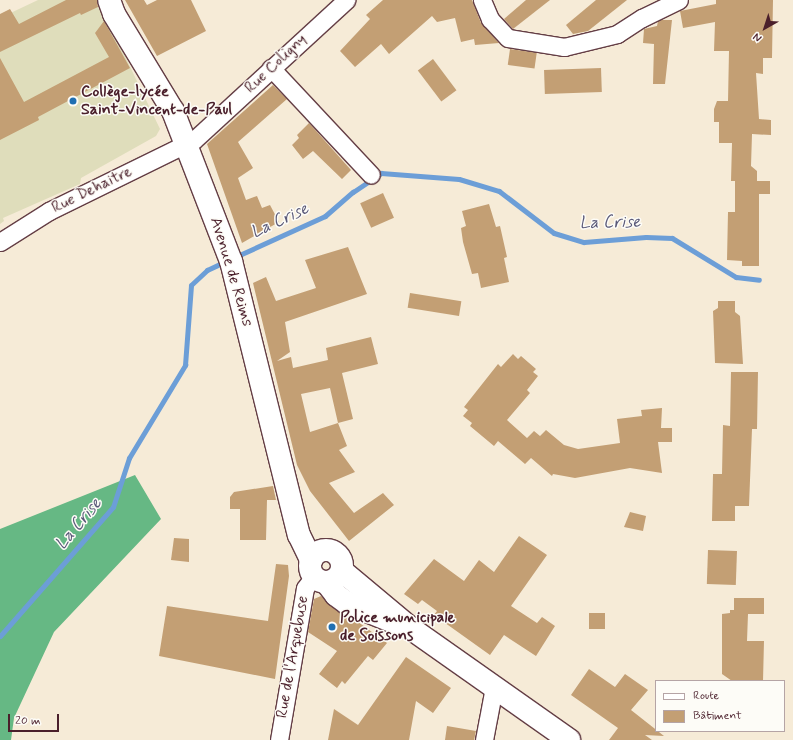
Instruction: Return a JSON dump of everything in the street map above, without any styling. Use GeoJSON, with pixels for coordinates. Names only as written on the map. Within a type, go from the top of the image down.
{"type":"FeatureCollection","features":[{"type":"Feature","properties":{"kind":"main road","name":"Avenue de Reims"},"geometry":{"type":"LineString","coordinates":[[109,0],[114,14],[173,112],[188,144],[229,255],[299,535],[323,568],[336,595],[361,611],[409,628],[494,687]]}},
{"type":"Feature","properties":{"kind":"main road"},"geometry":{"type":"LineString","coordinates":[[494,687],[569,740]]}},
{"type":"Feature","properties":{"kind":"street","name":"Rue Coligny"},"geometry":{"type":"LineString","coordinates":[[188,144],[346,0]]}},
{"type":"Feature","properties":{"kind":"street"},"geometry":{"type":"LineString","coordinates":[[482,0],[490,18],[508,38],[564,47],[618,34],[642,18],[679,0]]}},
{"type":"Feature","properties":{"kind":"street"},"geometry":{"type":"LineString","coordinates":[[271,68],[371,175]]}},
{"type":"Feature","properties":{"kind":"street","name":"Rue Dehaitre"},"geometry":{"type":"LineString","coordinates":[[0,242],[49,211],[188,144]]}},
{"type":"Feature","properties":{"kind":"street","name":"Rue de l'Arquebuse"},"geometry":{"type":"LineString","coordinates":[[279,740],[305,588],[323,568]]}},
{"type":"Feature","properties":{"kind":"street"},"geometry":{"type":"LineString","coordinates":[[484,740],[494,687]]}},
{"type":"Feature","properties":{"kind":"shaded area","name":"Collège-lycée Saint-Vincent-de-Paul"},"geometry":{"type":"Polygon","coordinates":[[[38,0],[94,0],[122,50],[160,129],[156,136],[81,178],[80,184],[3,218],[4,221],[0,224],[0,18],[38,0]]]}},
{"type":"Feature","properties":{"kind":"green space"},"geometry":{"type":"Polygon","coordinates":[[[135,475],[161,519],[54,632],[14,718],[11,740],[0,740],[0,529],[135,475]]]}},
{"type":"Feature","properties":{"kind":"building"},"geometry":{"type":"Polygon","coordinates":[[[66,0],[97,0],[98,7],[81,15],[80,13],[0,52],[0,14],[10,9],[19,24],[66,0]]]}},
{"type":"Feature","properties":{"kind":"building"},"geometry":{"type":"Polygon","coordinates":[[[125,0],[144,0],[147,5],[157,0],[191,0],[206,31],[157,56],[125,0]]]}},
{"type":"Feature","properties":{"kind":"building"},"geometry":{"type":"Polygon","coordinates":[[[383,0],[472,0],[481,23],[499,43],[475,45],[474,39],[461,42],[455,18],[437,22],[432,16],[389,54],[381,44],[355,67],[340,51],[370,19],[366,15],[383,0]]]}},
{"type":"Feature","properties":{"kind":"building"},"geometry":{"type":"Polygon","coordinates":[[[526,0],[550,0],[513,29],[504,19],[526,0]]]}},
{"type":"Feature","properties":{"kind":"building"},"geometry":{"type":"Polygon","coordinates":[[[596,0],[627,0],[588,31],[573,34],[566,25],[596,0]]]}},
{"type":"Feature","properties":{"kind":"building"},"geometry":{"type":"Polygon","coordinates":[[[716,0],[773,0],[772,58],[763,58],[763,74],[756,73],[759,119],[771,120],[771,135],[752,134],[751,166],[757,171],[757,181],[770,181],[770,194],[759,194],[759,266],[742,266],[742,261],[727,260],[728,212],[735,212],[735,181],[731,181],[732,143],[719,143],[719,122],[714,122],[714,109],[717,101],[728,101],[729,51],[714,51],[715,22],[683,28],[680,11],[716,4],[716,0]]]}},
{"type":"Feature","properties":{"kind":"building"},"geometry":{"type":"Polygon","coordinates":[[[672,20],[665,84],[653,84],[654,44],[643,43],[644,29],[657,26],[658,21],[672,20]]]}},
{"type":"Feature","properties":{"kind":"building"},"geometry":{"type":"Polygon","coordinates":[[[104,21],[130,68],[38,117],[39,120],[0,140],[0,58],[24,102],[109,57],[95,33],[104,21]]]}},
{"type":"Feature","properties":{"kind":"building"},"geometry":{"type":"Polygon","coordinates":[[[510,49],[537,53],[535,69],[508,65],[510,49]]]}},
{"type":"Feature","properties":{"kind":"building"},"geometry":{"type":"Polygon","coordinates":[[[433,59],[456,90],[441,102],[418,70],[433,59]]]}},
{"type":"Feature","properties":{"kind":"building"},"geometry":{"type":"Polygon","coordinates":[[[601,68],[602,92],[545,94],[544,70],[601,68]]]}},
{"type":"Feature","properties":{"kind":"building"},"geometry":{"type":"Polygon","coordinates":[[[273,85],[287,99],[238,142],[253,168],[238,178],[246,200],[257,196],[262,208],[270,205],[279,222],[242,243],[207,144],[273,85]]]}},
{"type":"Feature","properties":{"kind":"building"},"geometry":{"type":"Polygon","coordinates":[[[309,123],[351,170],[342,179],[313,151],[303,159],[292,145],[299,138],[297,135],[309,123]]]}},
{"type":"Feature","properties":{"kind":"building"},"geometry":{"type":"Polygon","coordinates":[[[383,193],[394,218],[371,228],[360,203],[383,193]]]}},
{"type":"Feature","properties":{"kind":"building"},"geometry":{"type":"Polygon","coordinates":[[[489,204],[496,227],[500,226],[507,257],[504,258],[509,282],[481,288],[478,273],[472,274],[463,242],[461,228],[466,226],[462,211],[489,204]]]}},
{"type":"Feature","properties":{"kind":"building"},"geometry":{"type":"Polygon","coordinates":[[[348,247],[367,294],[285,322],[290,352],[277,361],[291,357],[293,368],[328,360],[326,348],[371,337],[378,364],[342,373],[353,419],[338,423],[347,446],[339,450],[355,472],[329,483],[354,513],[383,493],[394,505],[349,541],[310,491],[297,465],[253,283],[266,277],[276,301],[316,288],[305,260],[348,247]],[[330,388],[301,394],[310,432],[338,423],[330,388]]]}},
{"type":"Feature","properties":{"kind":"building"},"geometry":{"type":"Polygon","coordinates":[[[410,293],[461,301],[459,316],[408,308],[410,293]]]}},
{"type":"Feature","properties":{"kind":"building"},"geometry":{"type":"Polygon","coordinates":[[[718,301],[735,301],[735,312],[740,316],[743,364],[715,363],[713,311],[718,308],[718,301]]]}},
{"type":"Feature","properties":{"kind":"building"},"geometry":{"type":"Polygon","coordinates":[[[513,354],[518,359],[521,356],[536,369],[533,372],[538,376],[527,390],[530,393],[507,420],[527,438],[534,431],[540,436],[546,430],[564,445],[578,449],[620,443],[617,419],[642,416],[641,410],[662,408],[661,428],[672,428],[672,442],[658,442],[662,473],[630,468],[575,478],[553,474],[552,476],[531,458],[525,464],[498,441],[494,446],[470,426],[472,423],[463,416],[468,410],[464,407],[498,364],[501,367],[513,354]]]}},
{"type":"Feature","properties":{"kind":"building"},"geometry":{"type":"Polygon","coordinates":[[[731,372],[758,372],[757,429],[752,429],[749,506],[735,506],[735,521],[712,521],[713,474],[722,474],[723,425],[730,426],[731,372]]]}},
{"type":"Feature","properties":{"kind":"building"},"geometry":{"type":"Polygon","coordinates":[[[273,486],[276,500],[267,500],[266,540],[240,540],[240,509],[230,509],[230,497],[234,492],[273,486]]]}},
{"type":"Feature","properties":{"kind":"building"},"geometry":{"type":"Polygon","coordinates":[[[630,512],[646,516],[643,531],[624,527],[630,512]]]}},
{"type":"Feature","properties":{"kind":"building"},"geometry":{"type":"Polygon","coordinates":[[[519,536],[547,555],[511,606],[537,623],[542,617],[555,626],[536,656],[504,635],[490,655],[434,615],[437,611],[422,600],[418,604],[404,594],[434,559],[464,581],[479,560],[494,572],[519,536]]]}},
{"type":"Feature","properties":{"kind":"building"},"geometry":{"type":"Polygon","coordinates":[[[174,538],[189,539],[189,562],[171,560],[174,538]]]}},
{"type":"Feature","properties":{"kind":"building"},"geometry":{"type":"Polygon","coordinates":[[[708,550],[737,551],[736,585],[707,584],[708,550]]]}},
{"type":"Feature","properties":{"kind":"building"},"geometry":{"type":"Polygon","coordinates":[[[276,564],[288,565],[289,576],[275,679],[159,656],[167,606],[268,621],[276,564]]]}},
{"type":"Feature","properties":{"kind":"building"},"geometry":{"type":"Polygon","coordinates":[[[321,596],[340,613],[354,619],[387,643],[373,660],[368,656],[345,684],[342,681],[337,688],[319,674],[337,651],[308,632],[314,599],[321,596]]]}},
{"type":"Feature","properties":{"kind":"building"},"geometry":{"type":"Polygon","coordinates":[[[734,598],[764,598],[764,614],[748,614],[747,641],[764,641],[763,680],[731,680],[722,674],[722,614],[730,613],[730,610],[734,610],[734,598]]]}},
{"type":"Feature","properties":{"kind":"building"},"geometry":{"type":"Polygon","coordinates":[[[589,613],[605,613],[605,629],[589,629],[589,613]]]}},
{"type":"Feature","properties":{"kind":"building"},"geometry":{"type":"Polygon","coordinates":[[[406,657],[451,688],[433,713],[416,701],[409,740],[328,740],[334,709],[358,725],[406,657]]]}},
{"type":"Feature","properties":{"kind":"building"},"geometry":{"type":"Polygon","coordinates":[[[589,669],[615,687],[625,674],[648,690],[631,710],[655,729],[655,732],[659,732],[664,736],[645,735],[652,740],[609,740],[618,728],[571,695],[589,669]]]}},
{"type":"Feature","properties":{"kind":"building"},"geometry":{"type":"Polygon","coordinates":[[[447,726],[476,731],[474,740],[445,740],[447,726]]]}},
{"type":"Feature","properties":{"kind":"waterway","name":"La Crise"},"geometry":{"type":"LineString","coordinates":[[235,257],[325,216],[353,192],[381,173],[459,179],[499,191],[554,233],[584,242],[646,237],[672,238],[736,277],[759,280]]}},
{"type":"Feature","properties":{"kind":"waterway","name":"La Crise"},"geometry":{"type":"LineString","coordinates":[[0,636],[113,507],[129,458],[185,365],[191,285],[207,270],[226,261]]}},
{"type":"Feature","properties":{"kind":"place","name":"Collège-lycée Saint-Vincent-de-Paul"},"geometry":{"type":"Point","coordinates":[73,101]}},
{"type":"Feature","properties":{"kind":"place","name":"Police municipale de Soissons"},"geometry":{"type":"Point","coordinates":[332,627]}}]}
